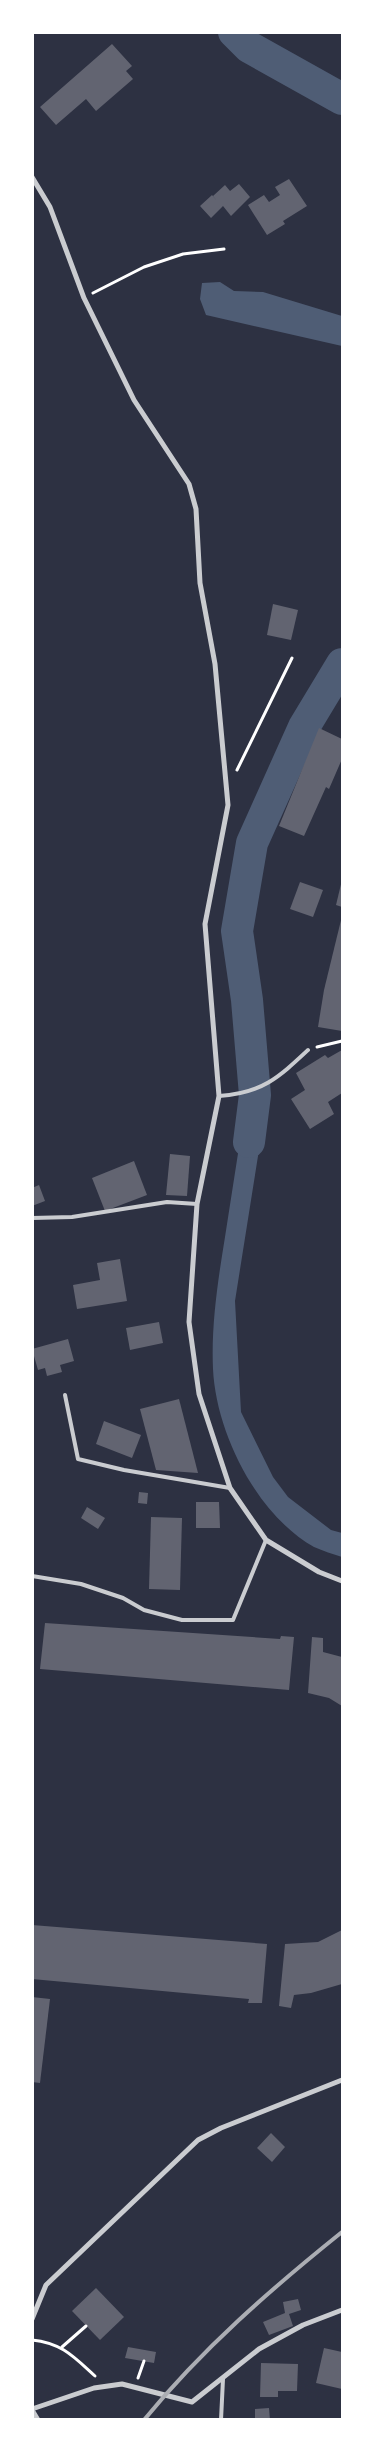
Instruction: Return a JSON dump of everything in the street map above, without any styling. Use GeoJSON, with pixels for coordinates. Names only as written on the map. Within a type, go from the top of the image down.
{"type":"FeatureCollection","features":[{"type":"Feature","properties":{"kind":"street"},"geometry":{"type":"LineString","coordinates":[[32,177],[50,207],[84,298],[134,400],[190,484],[196,509],[200,583],[215,664],[228,805],[205,924],[219,1096],[197,1204],[189,1322],[199,1394],[230,1488],[266,1540],[319,1572],[342,1581]]}},
{"type":"Feature","properties":{"kind":"street"},"geometry":{"type":"LineString","coordinates":[[32,2319],[46,2285],[198,2140],[221,2128],[342,2080]]}},
{"type":"Feature","properties":{"kind":"street"},"geometry":{"type":"LineString","coordinates":[[38,2420],[32,2410],[94,2388],[122,2384],[192,2402],[259,2349],[303,2324],[342,2310]]}},
{"type":"Feature","properties":{"kind":"lane"},"geometry":{"type":"LineString","coordinates":[[219,1096],[242,1094],[276,1079],[308,1050]]}},
{"type":"Feature","properties":{"kind":"lane"},"geometry":{"type":"LineString","coordinates":[[32,1218],[72,1217],[167,1202],[197,1204]]}},
{"type":"Feature","properties":{"kind":"lane"},"geometry":{"type":"LineString","coordinates":[[65,1395],[78,1459],[124,1470],[230,1488]]}},
{"type":"Feature","properties":{"kind":"lane"},"geometry":{"type":"LineString","coordinates":[[32,1576],[81,1584],[123,1598],[144,1610],[182,1620],[233,1620],[266,1540]]}},
{"type":"Feature","properties":{"kind":"lane"},"geometry":{"type":"LineString","coordinates":[[221,2420],[223,2379]]}},
{"type":"Feature","properties":{"kind":"path"},"geometry":{"type":"LineString","coordinates":[[84,298],[144,267],[183,254],[224,249]]}},
{"type":"Feature","properties":{"kind":"path"},"geometry":{"type":"LineString","coordinates":[[227,791],[292,658]]}},
{"type":"Feature","properties":{"kind":"path"},"geometry":{"type":"LineString","coordinates":[[308,1050],[342,1041]]}},
{"type":"Feature","properties":{"kind":"path"},"geometry":{"type":"LineString","coordinates":[[62,2347],[86,2326]]}},
{"type":"Feature","properties":{"kind":"path"},"geometry":{"type":"LineString","coordinates":[[32,2340],[62,2347],[107,2386]]}},
{"type":"Feature","properties":{"kind":"water"},"geometry":{"type":"Polygon","coordinates":[[[220,282],[234,291],[263,292],[342,316],[342,346],[206,315],[200,299],[202,283],[220,282]]]}},
{"type":"Feature","properties":{"kind":"water"},"geometry":{"type":"Polygon","coordinates":[[[268,1093],[235,1301],[241,1412],[273,1477],[288,1497],[331,1530],[342,1533],[342,1557],[314,1547],[293,1533],[275,1515],[243,1470],[231,1445],[216,1394],[213,1369],[213,1336],[216,1303],[246,1102],[268,1093]]]}},
{"type":"Feature","properties":{"kind":"building"},"geometry":{"type":"Polygon","coordinates":[[[112,44],[132,66],[126,71],[133,79],[96,111],[86,99],[56,125],[40,107],[112,44]]]}},
{"type":"Feature","properties":{"kind":"building"},"geometry":{"type":"Polygon","coordinates":[[[289,179],[307,206],[283,221],[285,224],[267,235],[248,205],[264,195],[269,202],[280,195],[275,187],[289,179]]]}},
{"type":"Feature","properties":{"kind":"building"},"geometry":{"type":"Polygon","coordinates":[[[239,184],[250,197],[231,216],[223,206],[211,218],[200,206],[212,195],[218,202],[213,196],[225,185],[230,191],[239,184]]]}},
{"type":"Feature","properties":{"kind":"building"},"geometry":{"type":"Polygon","coordinates":[[[273,604],[298,610],[291,640],[267,635],[273,604]]]}},
{"type":"Feature","properties":{"kind":"building"},"geometry":{"type":"Polygon","coordinates":[[[319,728],[342,739],[342,759],[329,789],[326,787],[304,836],[279,826],[319,728]]]}},
{"type":"Feature","properties":{"kind":"building"},"geometry":{"type":"Polygon","coordinates":[[[342,880],[342,907],[336,905],[342,880]]]}},
{"type":"Feature","properties":{"kind":"building"},"geometry":{"type":"Polygon","coordinates":[[[300,882],[323,890],[313,917],[290,909],[300,882]]]}},
{"type":"Feature","properties":{"kind":"building"},"geometry":{"type":"Polygon","coordinates":[[[342,916],[342,1031],[318,1027],[324,990],[342,916]]]}},
{"type":"Feature","properties":{"kind":"building"},"geometry":{"type":"Polygon","coordinates":[[[342,1050],[342,1093],[328,1102],[334,1114],[310,1129],[291,1099],[305,1090],[296,1073],[325,1055],[328,1058],[342,1050]]]}},
{"type":"Feature","properties":{"kind":"building"},"geometry":{"type":"Polygon","coordinates":[[[170,1154],[190,1156],[187,1196],[166,1195],[170,1154]]]}},
{"type":"Feature","properties":{"kind":"building"},"geometry":{"type":"Polygon","coordinates":[[[134,1161],[147,1195],[105,1211],[92,1178],[134,1161]]]}},
{"type":"Feature","properties":{"kind":"building"},"geometry":{"type":"Polygon","coordinates":[[[39,1185],[45,1201],[32,1206],[32,1188],[39,1185]]]}},
{"type":"Feature","properties":{"kind":"building"},"geometry":{"type":"Polygon","coordinates":[[[120,1259],[127,1301],[77,1309],[73,1285],[100,1280],[97,1263],[120,1259]]]}},
{"type":"Feature","properties":{"kind":"building"},"geometry":{"type":"Polygon","coordinates":[[[159,1322],[163,1343],[130,1350],[126,1328],[159,1322]]]}},
{"type":"Feature","properties":{"kind":"building"},"geometry":{"type":"Polygon","coordinates":[[[68,1339],[74,1361],[60,1365],[62,1372],[47,1376],[45,1368],[38,1370],[32,1349],[68,1339]]]}},
{"type":"Feature","properties":{"kind":"building"},"geometry":{"type":"Polygon","coordinates":[[[179,1399],[198,1473],[156,1470],[140,1409],[179,1399]]]}},
{"type":"Feature","properties":{"kind":"building"},"geometry":{"type":"Polygon","coordinates":[[[104,1421],[141,1435],[132,1458],[96,1444],[104,1421]]]}},
{"type":"Feature","properties":{"kind":"building"},"geometry":{"type":"Polygon","coordinates":[[[139,1492],[148,1493],[147,1504],[138,1503],[139,1492]]]}},
{"type":"Feature","properties":{"kind":"building"},"geometry":{"type":"Polygon","coordinates":[[[196,1502],[219,1502],[220,1528],[196,1528],[196,1502]]]}},
{"type":"Feature","properties":{"kind":"building"},"geometry":{"type":"Polygon","coordinates":[[[87,1507],[105,1518],[98,1529],[81,1518],[87,1507]]]}},
{"type":"Feature","properties":{"kind":"building"},"geometry":{"type":"Polygon","coordinates":[[[151,1517],[182,1518],[180,1590],[149,1589],[151,1517]]]}},
{"type":"Feature","properties":{"kind":"building"},"geometry":{"type":"Polygon","coordinates":[[[45,1623],[280,1639],[281,1636],[294,1637],[289,1690],[40,1669],[45,1623]]]}},
{"type":"Feature","properties":{"kind":"building"},"geometry":{"type":"Polygon","coordinates":[[[312,1637],[323,1638],[323,1652],[342,1657],[342,1706],[329,1698],[308,1693],[312,1637]]]}},
{"type":"Feature","properties":{"kind":"building"},"geometry":{"type":"Polygon","coordinates":[[[32,1925],[267,1944],[262,2003],[248,2003],[249,1999],[32,1979],[32,1925]]]}},
{"type":"Feature","properties":{"kind":"building"},"geometry":{"type":"Polygon","coordinates":[[[342,1930],[342,1984],[311,1993],[294,1995],[291,2008],[279,2006],[285,1944],[318,1942],[342,1930]]]}},
{"type":"Feature","properties":{"kind":"building"},"geometry":{"type":"Polygon","coordinates":[[[32,1997],[50,1999],[40,2083],[32,2082],[32,1997]]]}},
{"type":"Feature","properties":{"kind":"building"},"geometry":{"type":"Polygon","coordinates":[[[271,2133],[285,2147],[272,2162],[257,2148],[271,2133]]]}},
{"type":"Feature","properties":{"kind":"building"},"geometry":{"type":"Polygon","coordinates":[[[96,2288],[124,2317],[100,2340],[72,2311],[96,2288]]]}},
{"type":"Feature","properties":{"kind":"building"},"geometry":{"type":"Polygon","coordinates":[[[298,2299],[301,2310],[289,2314],[293,2326],[269,2335],[263,2322],[285,2313],[283,2302],[298,2299]]]}},
{"type":"Feature","properties":{"kind":"building"},"geometry":{"type":"Polygon","coordinates":[[[128,2347],[156,2352],[154,2363],[125,2358],[128,2347]]]}},
{"type":"Feature","properties":{"kind":"building"},"geometry":{"type":"Polygon","coordinates":[[[324,2348],[342,2352],[342,2389],[316,2383],[324,2348]]]}},
{"type":"Feature","properties":{"kind":"building"},"geometry":{"type":"Polygon","coordinates":[[[261,2363],[298,2364],[297,2391],[278,2391],[278,2397],[260,2397],[261,2363]]]}},
{"type":"Feature","properties":{"kind":"building"},"geometry":{"type":"Polygon","coordinates":[[[269,2408],[270,2420],[255,2420],[255,2409],[269,2408]]]}},
{"type":"Feature","properties":{"kind":"waterway"},"geometry":{"type":"LineString","coordinates":[[234,32],[249,47],[342,99]]}},
{"type":"Feature","properties":{"kind":"waterway"},"geometry":{"type":"LineString","coordinates":[[249,1142],[255,1095],[247,1000],[237,931],[252,843],[304,727],[342,664]]}},
{"type":"Feature","properties":{"kind":"railway"},"geometry":{"type":"LineString","coordinates":[[144,2420],[213,2344],[289,2275],[342,2232]]}}]}
